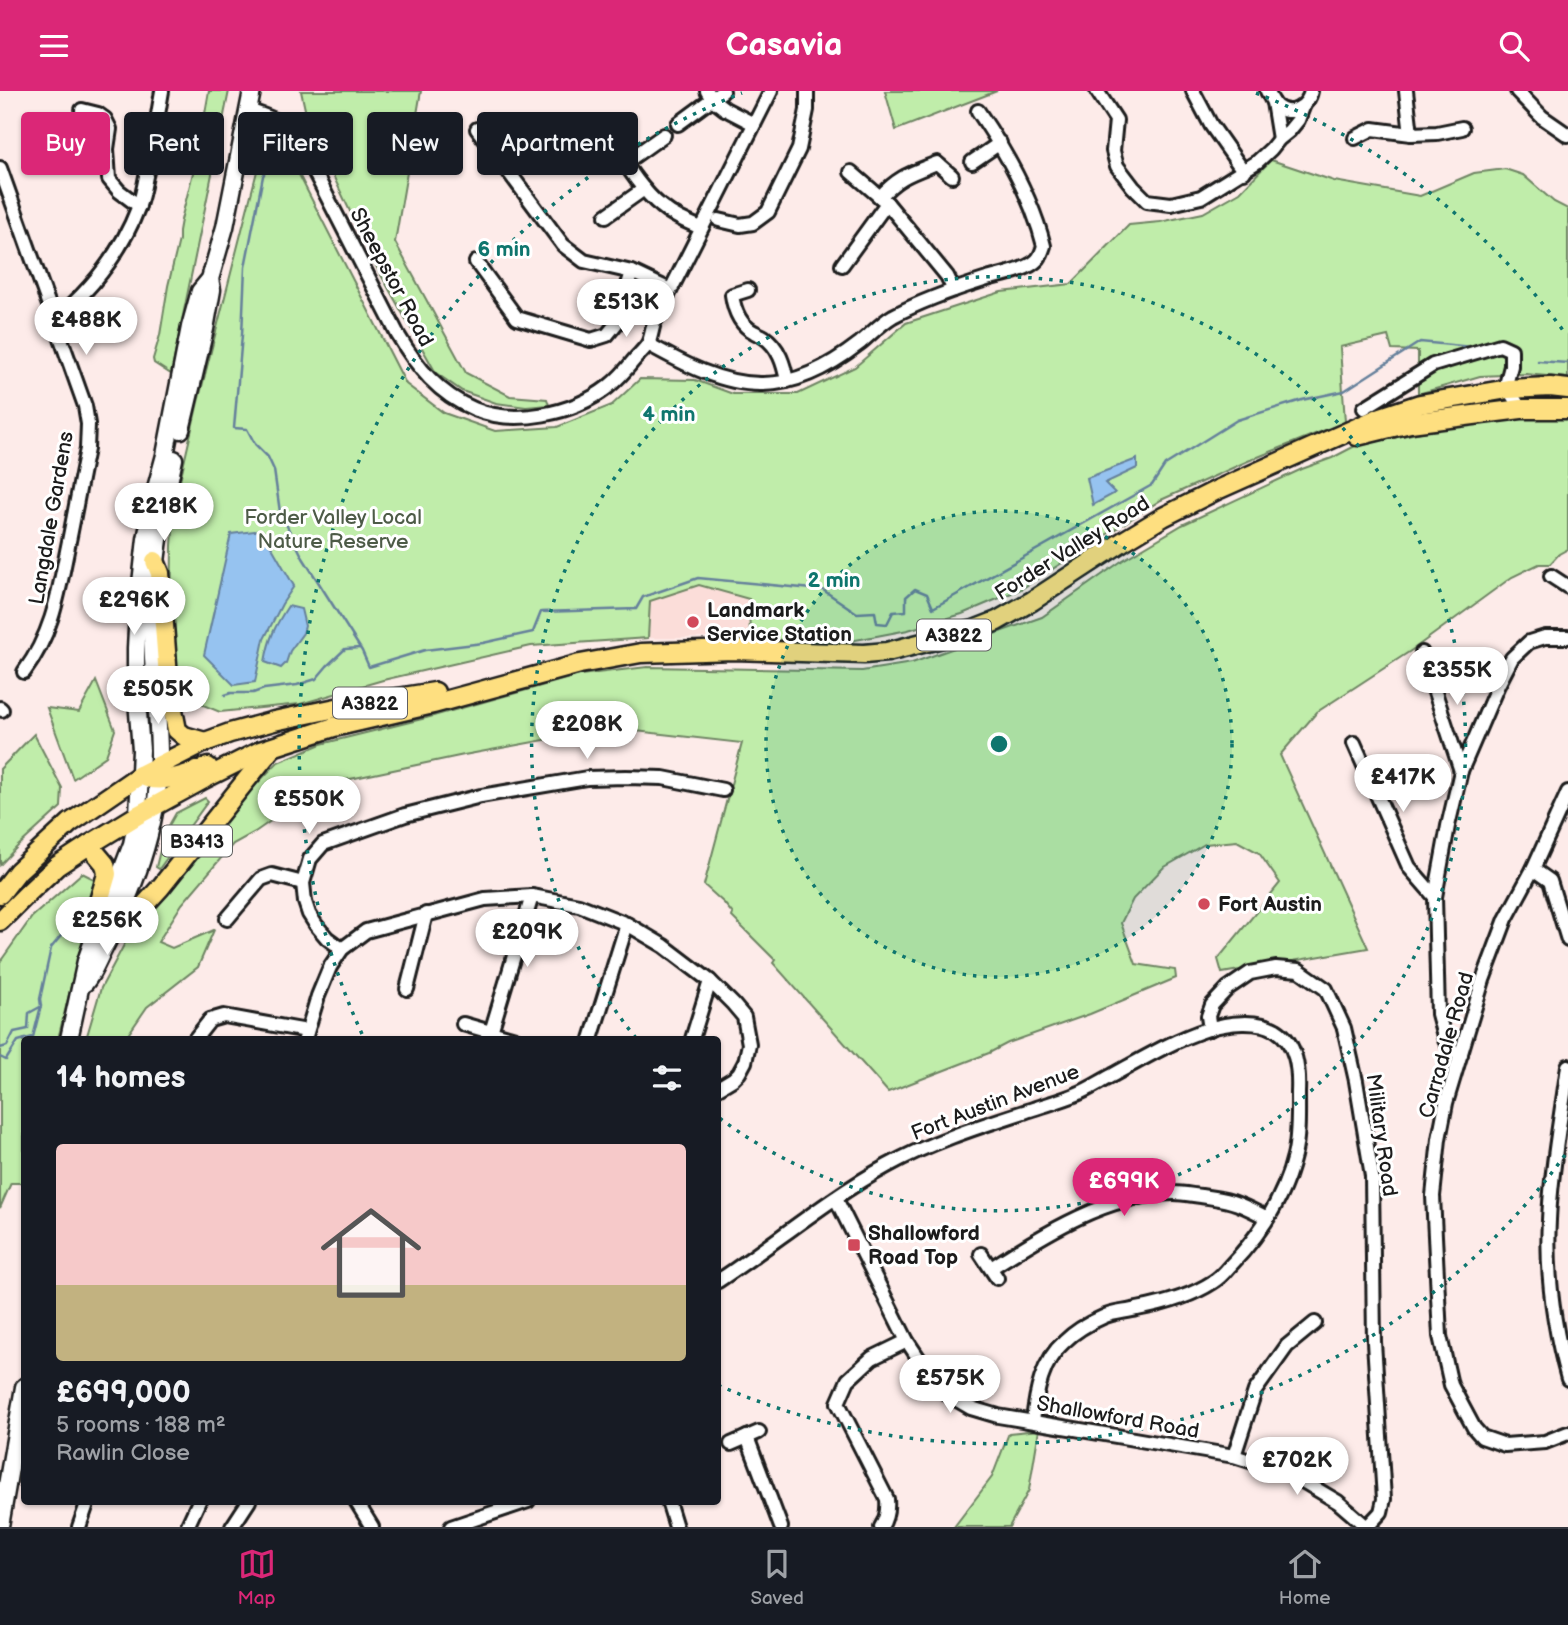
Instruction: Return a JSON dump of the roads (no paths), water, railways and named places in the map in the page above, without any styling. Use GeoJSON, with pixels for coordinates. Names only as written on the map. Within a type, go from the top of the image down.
{"type":"FeatureCollection","features":[{"type":"Feature","properties":{"kind":"main road"},"geometry":{"type":"LineString","coordinates":[[152,774],[141,741],[136,688],[136,648],[146,539],[190,327],[200,291],[209,279],[225,227],[252,91]]}},
{"type":"Feature","properties":{"kind":"main road"},"geometry":{"type":"LineString","coordinates":[[152,774],[152,613],[155,561],[170,479],[205,329],[212,290],[209,279]]}},
{"type":"Feature","properties":{"kind":"main road","name":"Forder Valley Road"},"geometry":{"type":"LineString","coordinates":[[152,774],[205,742],[287,718],[641,653],[734,650],[864,654],[887,652],[974,630],[1032,601],[1164,517],[1217,490],[1381,417],[1420,404],[1508,389],[1568,389]]}},
{"type":"Feature","properties":{"kind":"main road","name":"Forder Valley Road"},"geometry":{"type":"LineString","coordinates":[[1316,445],[1410,423],[1521,409],[1568,409]]}},
{"type":"Feature","properties":{"kind":"main road"},"geometry":{"type":"LineString","coordinates":[[155,561],[160,573],[169,690],[177,730],[184,736],[205,742]]}},
{"type":"Feature","properties":{"kind":"main road","name":"Forder Valley Road"},"geometry":{"type":"LineString","coordinates":[[89,845],[204,779],[266,749],[334,727],[433,705],[548,671]]}},
{"type":"Feature","properties":{"kind":"main road"},"geometry":{"type":"LineString","coordinates":[[152,774],[192,773],[245,751],[266,749]]}},
{"type":"Feature","properties":{"kind":"main road","name":"B3413"},"geometry":{"type":"LineString","coordinates":[[116,926],[138,912],[160,888],[266,749]]}},
{"type":"Feature","properties":{"kind":"main road","name":"B3413"},"geometry":{"type":"LineString","coordinates":[[80,991],[93,972],[116,926],[142,860],[155,807],[152,774]]}},
{"type":"Feature","properties":{"kind":"main road","name":"B3413"},"geometry":{"type":"LineString","coordinates":[[70,1036],[86,961],[131,846],[152,774]]}},
{"type":"Feature","properties":{"kind":"main road","name":"A3822"},"geometry":{"type":"LineString","coordinates":[[0,894],[18,871],[70,823],[152,774]]}},
{"type":"Feature","properties":{"kind":"main road"},"geometry":{"type":"LineString","coordinates":[[89,845],[105,864],[107,874],[97,908],[96,932]]}},
{"type":"Feature","properties":{"kind":"main road","name":"A3822"},"geometry":{"type":"LineString","coordinates":[[0,921],[57,866],[89,845]]}},
{"type":"Feature","properties":{"kind":"main road"},"geometry":{"type":"LineString","coordinates":[[0,1526],[21,1404]]}},
{"type":"Feature","properties":{"kind":"street"},"geometry":{"type":"LineString","coordinates":[[55,320],[88,289],[111,261],[139,206],[153,148],[162,91]]}},
{"type":"Feature","properties":{"kind":"street","name":"Sheepstor Road"},"geometry":{"type":"LineString","coordinates":[[248,110],[285,124],[295,134],[398,335],[427,376],[457,400],[472,408],[512,416],[538,415],[584,400],[608,387],[648,344],[654,323],[670,290],[771,91]]}},
{"type":"Feature","properties":{"kind":"street"},"geometry":{"type":"LineString","coordinates":[[719,220],[740,225],[754,223],[768,212],[799,149],[807,110],[807,91]]}},
{"type":"Feature","properties":{"kind":"street"},"geometry":{"type":"LineString","coordinates":[[1097,91],[1116,120],[1112,151],[1116,166],[1147,201],[1171,204],[1201,197],[1244,172],[1289,131],[1310,96]]}},
{"type":"Feature","properties":{"kind":"street"},"geometry":{"type":"LineString","coordinates":[[1193,91],[1211,125],[1244,172]]}},
{"type":"Feature","properties":{"kind":"street"},"geometry":{"type":"LineString","coordinates":[[1406,91],[1411,134]]}},
{"type":"Feature","properties":{"kind":"street"},"geometry":{"type":"LineString","coordinates":[[1517,91],[1542,117],[1568,135]]}},
{"type":"Feature","properties":{"kind":"street"},"geometry":{"type":"LineString","coordinates":[[678,124],[714,94],[725,109],[754,124]]}},
{"type":"Feature","properties":{"kind":"street"},"geometry":{"type":"LineString","coordinates":[[1269,95],[1279,139]]}},
{"type":"Feature","properties":{"kind":"street"},"geometry":{"type":"LineString","coordinates":[[1269,95],[1279,108],[1287,111],[1296,110],[1310,96]]}},
{"type":"Feature","properties":{"kind":"street"},"geometry":{"type":"LineString","coordinates":[[82,110],[99,114],[105,119],[110,129],[107,149],[108,179],[139,206]]}},
{"type":"Feature","properties":{"kind":"street"},"geometry":{"type":"LineString","coordinates":[[648,344],[697,368],[731,380],[764,384],[786,381],[828,365],[892,317],[928,299],[1030,265],[1042,254],[1042,237],[1027,198],[1000,143],[978,111]]}},
{"type":"Feature","properties":{"kind":"street"},"geometry":{"type":"LineString","coordinates":[[1355,138],[1373,129],[1411,134],[1462,128]]}},
{"type":"Feature","properties":{"kind":"street"},"geometry":{"type":"LineString","coordinates":[[638,153],[664,135]]}},
{"type":"Feature","properties":{"kind":"street"},"geometry":{"type":"LineString","coordinates":[[972,162],[1000,143]]}},
{"type":"Feature","properties":{"kind":"street"},"geometry":{"type":"LineString","coordinates":[[842,265],[893,183],[937,163],[952,176]]}},
{"type":"Feature","properties":{"kind":"street","name":"Langdale Gardens"},"geometry":{"type":"LineString","coordinates":[[0,168],[85,406],[88,424],[87,449],[54,614],[34,659],[24,673]]}},
{"type":"Feature","properties":{"kind":"street"},"geometry":{"type":"LineString","coordinates":[[850,173],[883,200],[947,276],[954,290]]}},
{"type":"Feature","properties":{"kind":"street"},"geometry":{"type":"LineString","coordinates":[[512,175],[564,245],[584,261],[632,272],[670,290]]}},
{"type":"Feature","properties":{"kind":"street"},"geometry":{"type":"LineString","coordinates":[[635,175],[661,206],[701,228]]}},
{"type":"Feature","properties":{"kind":"street"},"geometry":{"type":"LineString","coordinates":[[607,216],[644,188]]}},
{"type":"Feature","properties":{"kind":"street"},"geometry":{"type":"LineString","coordinates":[[476,262],[517,318],[591,340],[607,335],[616,324],[632,272]]}},
{"type":"Feature","properties":{"kind":"street"},"geometry":{"type":"LineString","coordinates":[[748,290],[732,295],[734,308],[751,331],[765,338],[777,351],[786,381]]}},
{"type":"Feature","properties":{"kind":"street"},"geometry":{"type":"LineString","coordinates":[[1364,408],[1433,365],[1500,345],[1511,350],[1508,389],[1521,409]]}},
{"type":"Feature","properties":{"kind":"street"},"geometry":{"type":"LineString","coordinates":[[1551,576],[1568,587]]}},
{"type":"Feature","properties":{"kind":"street"},"geometry":{"type":"LineString","coordinates":[[1461,1054],[1452,1051],[1445,1040],[1438,1014],[1435,897],[1461,771],[1498,685],[1513,658],[1529,642],[1545,636],[1568,637]]}},
{"type":"Feature","properties":{"kind":"street"},"geometry":{"type":"LineString","coordinates":[[1422,653],[1461,771]]}},
{"type":"Feature","properties":{"kind":"street"},"geometry":{"type":"LineString","coordinates":[[1354,743],[1409,867],[1435,897]]}},
{"type":"Feature","properties":{"kind":"street"},"geometry":{"type":"LineString","coordinates":[[1452,745],[1472,747]]}},
{"type":"Feature","properties":{"kind":"street"},"geometry":{"type":"LineString","coordinates":[[342,949],[316,926],[305,902],[303,883],[310,859],[323,844],[405,814],[481,796],[587,778],[663,778],[723,790]]}},
{"type":"Feature","properties":{"kind":"street","name":"Carradale Road"},"geometry":{"type":"LineString","coordinates":[[1568,792],[1534,869],[1506,919],[1483,980],[1446,1103],[1433,1196],[1440,1336],[1451,1385],[1474,1428],[1482,1437],[1505,1445],[1545,1442],[1568,1433]]}},
{"type":"Feature","properties":{"kind":"street"},"geometry":{"type":"LineString","coordinates":[[1534,869],[1550,881],[1568,940]]}},
{"type":"Feature","properties":{"kind":"street"},"geometry":{"type":"LineString","coordinates":[[227,919],[261,879],[272,875],[303,883]]}},
{"type":"Feature","properties":{"kind":"street"},"geometry":{"type":"LineString","coordinates":[[491,1032],[532,896]]}},
{"type":"Feature","properties":{"kind":"street"},"geometry":{"type":"LineString","coordinates":[[197,1036],[209,1020],[224,1016],[306,1035],[330,967],[342,949],[366,931],[485,899],[532,896],[579,905],[627,925],[664,946],[710,981],[733,1004],[744,1017],[749,1044],[739,1073],[721,1086]]}},
{"type":"Feature","properties":{"kind":"street"},"geometry":{"type":"LineString","coordinates":[[407,989],[426,914]]}},
{"type":"Feature","properties":{"kind":"street"},"geometry":{"type":"LineString","coordinates":[[592,1036],[627,925]]}},
{"type":"Feature","properties":{"kind":"street","name":"Military Road"},"geometry":{"type":"LineString","coordinates":[[1210,1029],[1208,1016],[1212,1005],[1228,988],[1250,973],[1276,968],[1299,970],[1326,989],[1344,1028],[1373,1176],[1374,1342],[1384,1499],[1381,1512],[1367,1527]]}},
{"type":"Feature","properties":{"kind":"street"},"geometry":{"type":"LineString","coordinates":[[693,1036],[710,981]]}},
{"type":"Feature","properties":{"kind":"street"},"geometry":{"type":"LineString","coordinates":[[463,1024],[505,1036]]}},
{"type":"Feature","properties":{"kind":"street","name":"Fort Austin Avenue"},"geometry":{"type":"LineString","coordinates":[[721,1278],[887,1166],[930,1145],[1079,1094],[1169,1044],[1210,1029],[1234,1024],[1258,1024],[1273,1028],[1286,1038],[1295,1056],[1299,1078],[1294,1156],[1267,1218],[1248,1247],[1217,1279],[1203,1288],[1189,1296],[1105,1316],[1079,1329],[1063,1342],[1052,1353],[1040,1383],[1033,1421]]}},
{"type":"Feature","properties":{"kind":"street"},"geometry":{"type":"LineString","coordinates":[[1568,1066],[1553,1165],[1549,1234],[1552,1297],[1568,1379]]}},
{"type":"Feature","properties":{"kind":"street"},"geometry":{"type":"LineString","coordinates":[[981,1254],[994,1273],[1036,1240],[1091,1211],[1146,1196],[1175,1193],[1215,1198],[1236,1203],[1267,1218]]}},
{"type":"Feature","properties":{"kind":"street","name":"Shallowford Road"},"geometry":{"type":"LineString","coordinates":[[836,1199],[907,1341],[929,1374],[947,1394],[971,1408],[998,1416],[1234,1456],[1291,1473],[1338,1502],[1367,1527]]}},
{"type":"Feature","properties":{"kind":"street"},"geometry":{"type":"LineString","coordinates":[[1234,1456],[1255,1391],[1287,1346],[1315,1324]]}},
{"type":"Feature","properties":{"kind":"street"},"geometry":{"type":"LineString","coordinates":[[881,1527],[888,1510],[887,1499],[838,1403],[848,1380],[872,1359],[907,1341]]}},
{"type":"Feature","properties":{"kind":"street"},"geometry":{"type":"LineString","coordinates":[[731,1444],[753,1435],[781,1527]]}},
{"type":"Feature","properties":{"kind":"street"},"geometry":{"type":"LineString","coordinates":[[79,1527],[87,1505]]}},
{"type":"Feature","properties":{"kind":"street"},"geometry":{"type":"LineString","coordinates":[[187,1527],[196,1505]]}},
{"type":"Feature","properties":{"kind":"street"},"geometry":{"type":"LineString","coordinates":[[232,1527],[246,1505]]}},
{"type":"Feature","properties":{"kind":"street"},"geometry":{"type":"LineString","coordinates":[[358,1505],[372,1527]]}},
{"type":"Feature","properties":{"kind":"street"},"geometry":{"type":"LineString","coordinates":[[451,1527],[516,1505]]}},
{"type":"Feature","properties":{"kind":"street"},"geometry":{"type":"LineString","coordinates":[[669,1505],[676,1527]]}},
{"type":"Feature","properties":{"kind":"water"},"geometry":{"type":"Polygon","coordinates":[[[1137,459],[1137,468],[1105,483],[1115,493],[1093,505],[1087,478],[1137,459]]]}},
{"type":"Feature","properties":{"kind":"water"},"geometry":{"type":"Polygon","coordinates":[[[262,530],[294,586],[264,639],[255,682],[234,685],[204,655],[231,534],[262,530]]]}},
{"type":"Feature","properties":{"kind":"water"},"geometry":{"type":"Polygon","coordinates":[[[288,606],[301,609],[305,626],[281,668],[265,662],[273,632],[288,606]]]}},
{"type":"Feature","properties":{"kind":"waterway"},"geometry":{"type":"LineString","coordinates":[[264,175],[245,267],[234,428],[247,429],[255,444],[268,457],[274,470],[280,512],[303,558],[362,651],[369,667],[425,650],[483,643],[533,632],[541,612],[636,609],[643,597],[698,578],[823,590],[857,613],[875,612],[877,623],[887,624],[893,612],[906,611],[906,597],[915,589],[927,594],[933,608],[1152,485],[1165,465],[1237,420],[1302,400],[1344,391],[1420,342],[1472,347]]}},
{"type":"Feature","properties":{"kind":"waterway"},"geometry":{"type":"LineString","coordinates":[[1538,361],[1568,363]]}},
{"type":"Feature","properties":{"kind":"waterway"},"geometry":{"type":"LineString","coordinates":[[225,695],[253,693],[316,679],[345,649],[360,648]]}},
{"type":"Feature","properties":{"kind":"waterway"},"geometry":{"type":"LineString","coordinates":[[33,1036],[51,948],[78,911]]}},
{"type":"Feature","properties":{"kind":"waterway"},"geometry":{"type":"LineString","coordinates":[[0,1048],[7,1046],[14,1032],[28,1029],[29,1013],[40,1007]]}},
{"type":"Feature","properties":{"kind":"waterway"},"geometry":{"type":"LineString","coordinates":[[0,1057],[6,1060],[21,1040]]}},
{"type":"Feature","properties":{"kind":"place","name":"Landmark Service Station"},"geometry":{"type":"Point","coordinates":[693,622]}},
{"type":"Feature","properties":{"kind":"place","name":"Fort Austin"},"geometry":{"type":"Point","coordinates":[1204,904]}},
{"type":"Feature","properties":{"kind":"place","name":"Shallowford Road Top"},"geometry":{"type":"Point","coordinates":[854,1245]}},
{"type":"Feature","properties":{"kind":"park label","name":"Forder Valley Local Nature Reserve"},"geometry":{"type":"Point","coordinates":[333,529]}}]}
